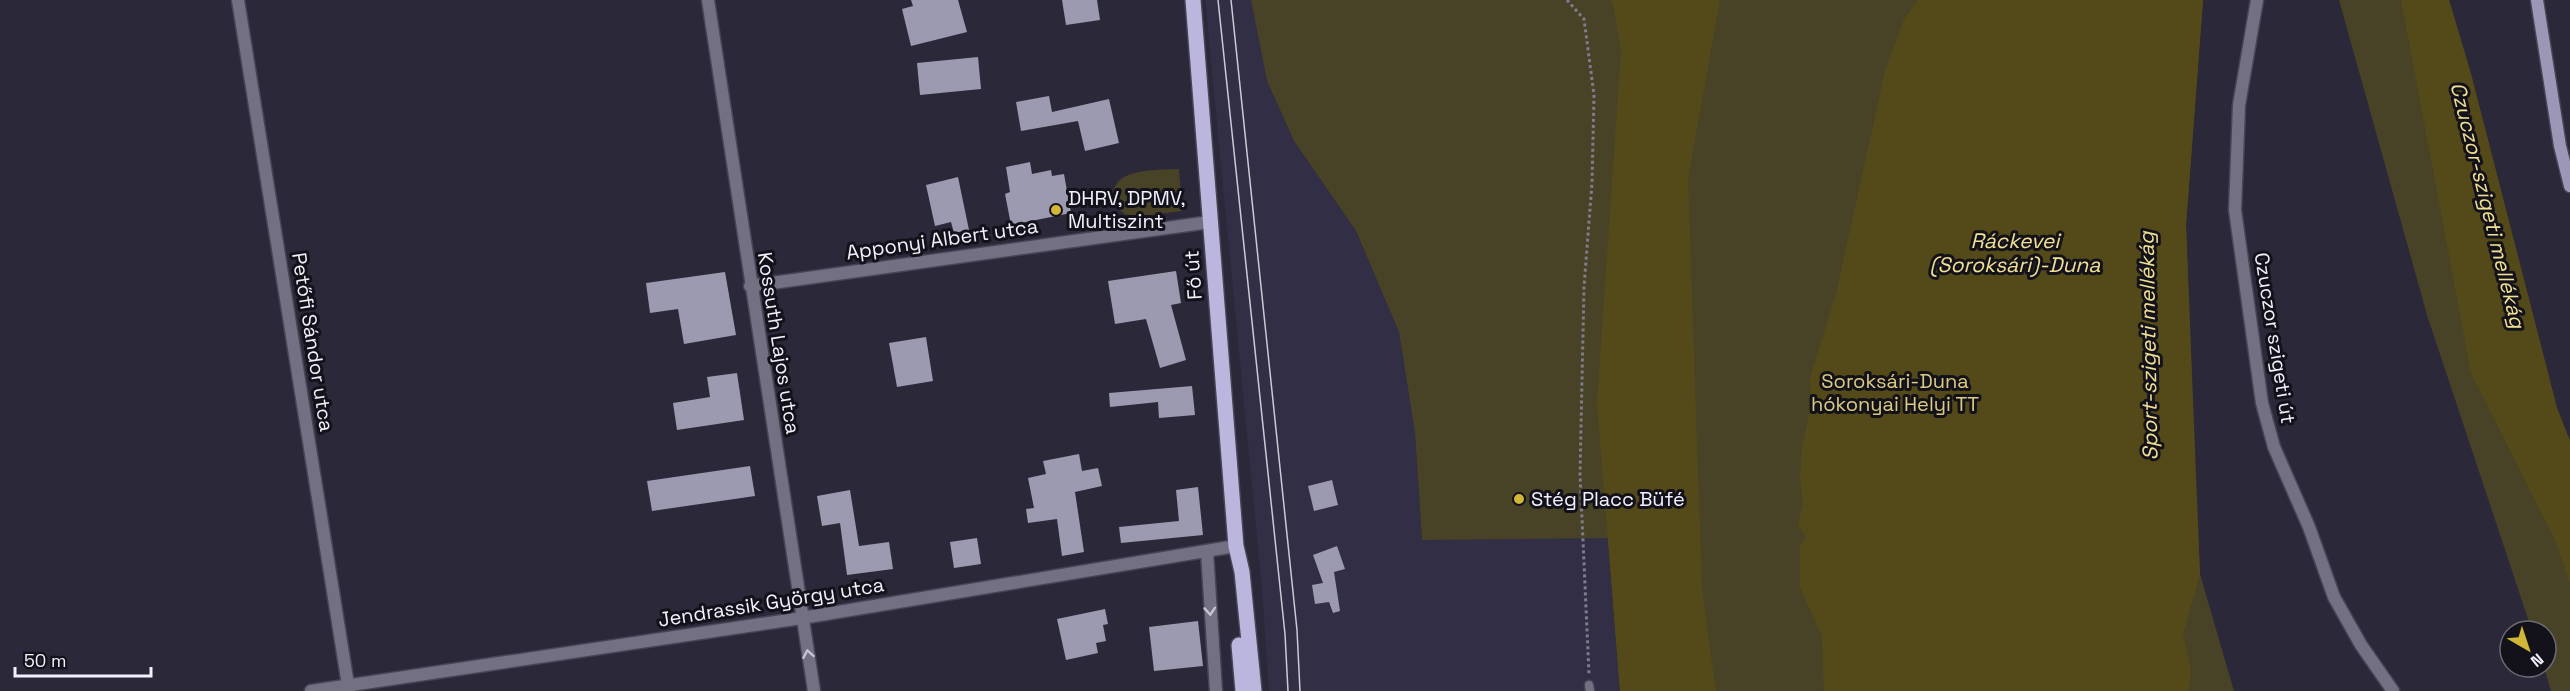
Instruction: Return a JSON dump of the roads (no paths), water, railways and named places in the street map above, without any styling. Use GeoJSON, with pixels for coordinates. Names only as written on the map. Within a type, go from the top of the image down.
{"type":"FeatureCollection","features":[{"type":"Feature","properties":{"kind":"main road","name":"Fő út"},"geometry":{"type":"LineString","coordinates":[[1193,0],[1236,546],[1242,572],[1254,691]]}},
{"type":"Feature","properties":{"kind":"main road","name":"Fő út"},"geometry":{"type":"LineString","coordinates":[[1236,546],[1233,574],[1243,691]]}},
{"type":"Feature","properties":{"kind":"street","name":"Petőfi Sándor utca"},"geometry":{"type":"LineString","coordinates":[[238,0],[348,688]]}},
{"type":"Feature","properties":{"kind":"street","name":"Kossuth Lajos utca"},"geometry":{"type":"LineString","coordinates":[[708,0],[750,286],[814,691]]}},
{"type":"Feature","properties":{"kind":"street","name":"Czuczor szigeti út"},"geometry":{"type":"LineString","coordinates":[[2257,0],[2240,105],[2235,210],[2262,403],[2274,447],[2309,527],[2334,597],[2361,645],[2393,691]]}},
{"type":"Feature","properties":{"kind":"street"},"geometry":{"type":"LineString","coordinates":[[2537,0],[2560,146],[2570,186]]}},
{"type":"Feature","properties":{"kind":"street","name":"Apponyi Albert utca"},"geometry":{"type":"LineString","coordinates":[[750,286],[1210,222]]}},
{"type":"Feature","properties":{"kind":"street","name":"Jendrassik György utca"},"geometry":{"type":"LineString","coordinates":[[311,691],[348,688],[802,618],[1236,546]]}},
{"type":"Feature","properties":{"kind":"street"},"geometry":{"type":"LineString","coordinates":[[1207,552],[1216,691]]}},
{"type":"Feature","properties":{"kind":"water"},"geometry":{"type":"Polygon","coordinates":[[[1610,0],[1720,0],[1688,178],[1702,590],[1716,691],[1620,691],[1597,403],[1621,51],[1613,3],[1610,0]]]}},
{"type":"Feature","properties":{"kind":"water","name":"Ráckevei (Soroksári)-Duna"},"geometry":{"type":"Polygon","coordinates":[[[1918,0],[2203,0],[2186,225],[2200,574],[2183,634],[2191,669],[2189,691],[1824,691],[1822,636],[1800,588],[1800,546],[1806,537],[1798,524],[1803,504],[1800,479],[1802,447],[1811,407],[1810,378],[1836,294],[1885,71],[1904,19],[1918,0]]]}},
{"type":"Feature","properties":{"kind":"water","name":"Czuczor-szigeti mellékág"},"geometry":{"type":"Polygon","coordinates":[[[2401,0],[2449,0],[2471,74],[2557,408],[2570,441],[2570,583],[2556,542],[2471,373],[2401,0]]]}},
{"type":"Feature","properties":{"kind":"tram line"},"geometry":{"type":"LineString","coordinates":[[1218,0],[1285,634],[1288,691]]}},
{"type":"Feature","properties":{"kind":"tram line"},"geometry":{"type":"LineString","coordinates":[[1231,0],[1297,630],[1300,691]]}},
{"type":"Feature","properties":{"kind":"place","name":"DHRV, DPMV, Multiszint"},"geometry":{"type":"Point","coordinates":[1056,210]}},
{"type":"Feature","properties":{"kind":"place","name":"Stég Placc Büfé"},"geometry":{"type":"Point","coordinates":[1519,499]}},
{"type":"Feature","properties":{"kind":"water label","name":"Sport-szigeti mellékág"},"geometry":{"type":"Point","coordinates":[2148,346]}},
{"type":"Feature","properties":{"kind":"park label","name":"Soroksári-Duna hókonyai Helyi TT"},"geometry":{"type":"Point","coordinates":[1895,392]}}]}
